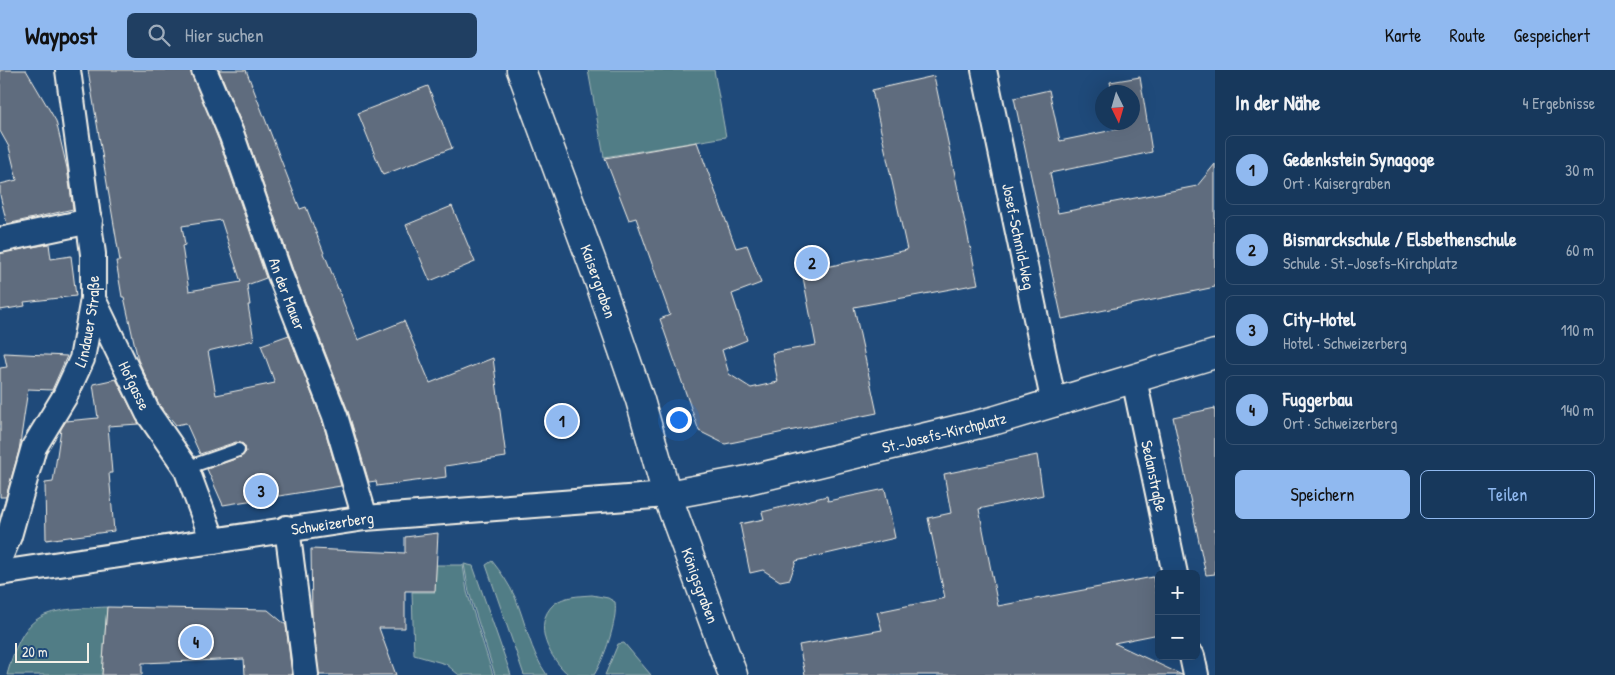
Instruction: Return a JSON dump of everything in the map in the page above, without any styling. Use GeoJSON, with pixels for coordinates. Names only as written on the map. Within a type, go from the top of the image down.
{"type":"FeatureCollection","features":[{"type":"Feature","properties":{"kind":"street","name":"Lindauer Straße"},"geometry":{"type":"LineString","coordinates":[[0,557],[9,536],[34,447],[65,396],[82,359],[93,299],[93,254],[90,221],[68,70]]}},
{"type":"Feature","properties":{"kind":"street","name":"An der Mauer"},"geometry":{"type":"LineString","coordinates":[[204,70],[232,136],[282,282],[335,416],[365,518]]}},
{"type":"Feature","properties":{"kind":"street","name":"Kaisergraben"},"geometry":{"type":"LineString","coordinates":[[521,70],[640,400],[667,495]]}},
{"type":"Feature","properties":{"kind":"street","name":"Josef-Schmid-Weg"},"geometry":{"type":"LineString","coordinates":[[984,70],[1054,404]]}},
{"type":"Feature","properties":{"kind":"street"},"geometry":{"type":"LineString","coordinates":[[0,240],[90,221]]}},
{"type":"Feature","properties":{"kind":"street","name":"Hofgasse"},"geometry":{"type":"LineString","coordinates":[[93,299],[148,412],[186,468],[213,541]]}},
{"type":"Feature","properties":{"kind":"street","name":"St.-Josefs-Kirchplatz"},"geometry":{"type":"LineString","coordinates":[[667,495],[748,480],[872,451],[1054,404],[1215,354]]}},
{"type":"Feature","properties":{"kind":"street","name":"Sedanstraße"},"geometry":{"type":"LineString","coordinates":[[1134,379],[1174,570]]}},
{"type":"Feature","properties":{"kind":"street","name":"Schweizerberg"},"geometry":{"type":"LineString","coordinates":[[0,573],[287,528],[365,518],[667,495]]}},
{"type":"Feature","properties":{"kind":"street","name":"Königsgraben"},"geometry":{"type":"LineString","coordinates":[[667,495],[733,675]]}},
{"type":"Feature","properties":{"kind":"street"},"geometry":{"type":"LineString","coordinates":[[287,528],[306,675]]}},
{"type":"Feature","properties":{"kind":"street"},"geometry":{"type":"LineString","coordinates":[[1193,660],[1196,675]]}},
{"type":"Feature","properties":{"kind":"lane"},"geometry":{"type":"LineString","coordinates":[[186,468],[238,450]]}},
{"type":"Feature","properties":{"kind":"green space"},"geometry":{"type":"Polygon","coordinates":[[[588,70],[714,70],[726,137],[604,157],[588,70]]]}},
{"type":"Feature","properties":{"kind":"green space"},"geometry":{"type":"Polygon","coordinates":[[[492,561],[505,578],[515,597],[532,647],[547,675],[524,675],[486,565],[492,561]]]}},
{"type":"Feature","properties":{"kind":"green space"},"geometry":{"type":"Polygon","coordinates":[[[464,564],[473,566],[511,675],[495,675],[469,592],[464,564]]]}},
{"type":"Feature","properties":{"kind":"green space"},"geometry":{"type":"Polygon","coordinates":[[[436,565],[463,565],[467,592],[493,675],[459,675],[446,664],[414,655],[412,592],[435,592],[436,565]]]}},
{"type":"Feature","properties":{"kind":"green space"},"geometry":{"type":"Polygon","coordinates":[[[592,595],[608,598],[615,602],[614,619],[609,639],[594,675],[569,675],[555,660],[550,651],[546,641],[544,622],[547,612],[558,601],[572,597],[592,595]]]}},
{"type":"Feature","properties":{"kind":"green space"},"geometry":{"type":"Polygon","coordinates":[[[107,607],[102,675],[7,675],[21,637],[30,625],[40,617],[52,612],[107,607]]]}},
{"type":"Feature","properties":{"kind":"green space"},"geometry":{"type":"Polygon","coordinates":[[[624,643],[651,675],[605,675],[618,644],[624,643]]]}},
{"type":"Feature","properties":{"kind":"building"},"geometry":{"type":"Polygon","coordinates":[[[0,70],[26,70],[56,121],[67,168],[73,209],[7,224],[0,195],[0,184],[17,180],[9,147],[0,131],[0,70]]]}},
{"type":"Feature","properties":{"kind":"building"},"geometry":{"type":"Polygon","coordinates":[[[88,70],[191,70],[219,141],[266,278],[247,285],[250,305],[248,305],[254,340],[208,351],[216,395],[275,383],[261,345],[289,335],[322,420],[341,486],[223,505],[207,469],[241,457],[246,452],[245,447],[243,444],[236,442],[200,454],[186,423],[176,425],[160,406],[138,360],[124,297],[122,297],[116,261],[120,261],[88,70]],[[221,220],[182,226],[185,245],[182,246],[189,291],[241,282],[221,220]]]}},
{"type":"Feature","properties":{"kind":"building"},"geometry":{"type":"Polygon","coordinates":[[[219,70],[246,70],[300,209],[306,207],[358,340],[404,321],[430,383],[493,358],[506,457],[445,466],[446,477],[377,486],[376,481],[369,482],[348,411],[293,270],[245,132],[219,70]]]}},
{"type":"Feature","properties":{"kind":"building"},"geometry":{"type":"Polygon","coordinates":[[[934,76],[978,284],[854,307],[877,413],[725,444],[699,431],[660,319],[670,315],[636,218],[629,220],[605,158],[697,142],[736,248],[747,245],[761,283],[732,294],[747,340],[722,350],[729,374],[751,388],[778,382],[772,353],[816,345],[802,272],[907,250],[872,90],[934,76]]]}},
{"type":"Feature","properties":{"kind":"building"},"geometry":{"type":"Polygon","coordinates":[[[1140,77],[1152,152],[1050,173],[1058,213],[1197,186],[1215,164],[1215,287],[1062,319],[1014,98],[1049,90],[1060,141],[1113,130],[1140,130],[1140,85],[1111,85],[1110,82],[1140,77]]]}},
{"type":"Feature","properties":{"kind":"building"},"geometry":{"type":"Polygon","coordinates":[[[428,86],[452,148],[383,175],[358,113],[428,86]]]}},
{"type":"Feature","properties":{"kind":"building"},"geometry":{"type":"Polygon","coordinates":[[[452,206],[475,262],[430,281],[406,225],[452,206]]]}},
{"type":"Feature","properties":{"kind":"building"},"geometry":{"type":"Polygon","coordinates":[[[49,244],[51,259],[71,256],[76,296],[24,302],[25,306],[0,310],[0,253],[49,244]]]}},
{"type":"Feature","properties":{"kind":"building"},"geometry":{"type":"Polygon","coordinates":[[[4,353],[67,356],[52,390],[28,389],[19,451],[6,497],[0,497],[0,368],[7,367],[4,353]]]}},
{"type":"Feature","properties":{"kind":"building"},"geometry":{"type":"Polygon","coordinates":[[[116,379],[139,424],[108,426],[112,473],[109,473],[114,531],[46,540],[45,483],[53,482],[61,429],[66,421],[98,418],[93,384],[116,379]]]}},
{"type":"Feature","properties":{"kind":"building"},"geometry":{"type":"Polygon","coordinates":[[[1215,408],[1215,574],[1206,575],[1173,417],[1215,408]]]}},
{"type":"Feature","properties":{"kind":"building"},"geometry":{"type":"Polygon","coordinates":[[[1037,455],[1043,495],[979,509],[998,606],[1153,577],[1155,587],[1155,635],[1114,643],[1182,675],[805,675],[799,645],[882,630],[877,612],[945,598],[928,518],[951,513],[944,474],[1037,455]]]}},
{"type":"Feature","properties":{"kind":"building"},"geometry":{"type":"Polygon","coordinates":[[[885,489],[895,538],[796,561],[790,579],[780,581],[763,570],[750,573],[740,524],[764,519],[762,512],[827,496],[828,501],[885,489]]]}},
{"type":"Feature","properties":{"kind":"building"},"geometry":{"type":"Polygon","coordinates":[[[438,533],[435,591],[405,591],[405,628],[379,628],[396,675],[319,675],[312,617],[311,549],[405,553],[405,537],[438,533]]]}},
{"type":"Feature","properties":{"kind":"building"},"geometry":{"type":"Polygon","coordinates":[[[107,607],[268,610],[286,625],[292,675],[245,675],[244,659],[142,663],[142,675],[102,675],[107,607]]]}},
{"type":"Feature","properties":{"kind":"place","name":"Bismarckschule / Elsbethenschule"},"geometry":{"type":"Point","coordinates":[812,263]}},
{"type":"Feature","properties":{"kind":"place","name":"Gedenkstein Synagoge"},"geometry":{"type":"Point","coordinates":[562,421]}},
{"type":"Feature","properties":{"kind":"place","name":"City-Hotel"},"geometry":{"type":"Point","coordinates":[261,491]}},
{"type":"Feature","properties":{"kind":"place","name":"Fuggerbau"},"geometry":{"type":"Point","coordinates":[196,642]}}]}
